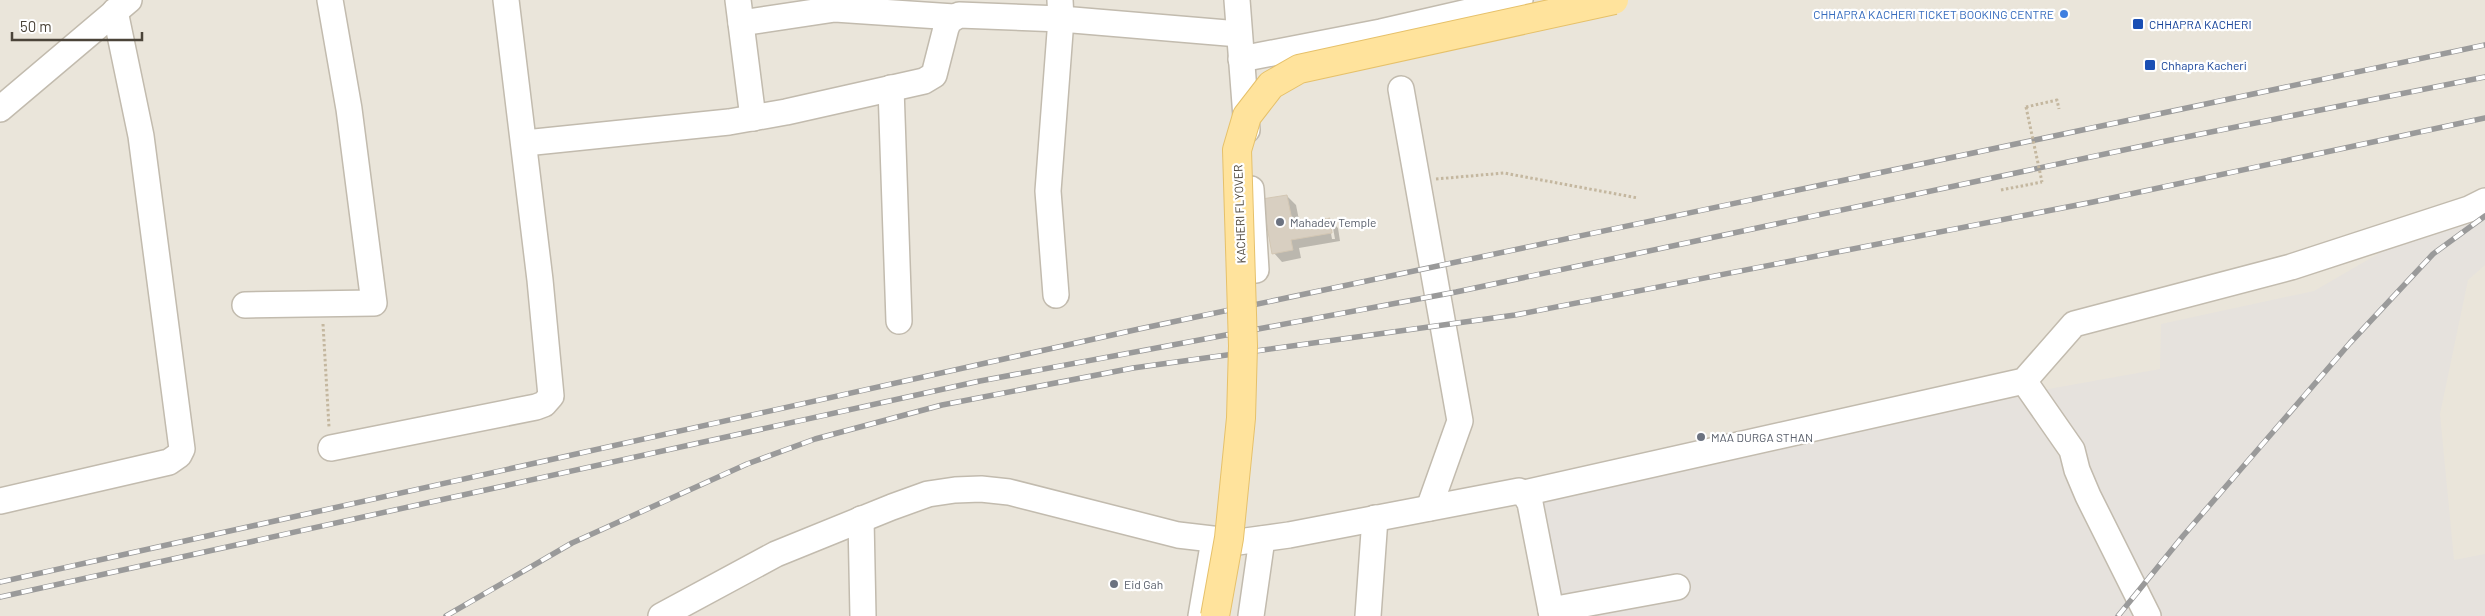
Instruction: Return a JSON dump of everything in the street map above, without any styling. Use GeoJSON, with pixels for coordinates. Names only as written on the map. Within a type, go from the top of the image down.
{"type":"FeatureCollection","features":[{"type":"Feature","properties":{"kind":"main road","name":"KACHERI FLYOVER"},"geometry":{"type":"LineString","coordinates":[[1215,616],[1229,538],[1241,418],[1243,346],[1237,150],[1247,116],[1271,85],[1299,69],[1614,0]]}},
{"type":"Feature","properties":{"kind":"street"},"geometry":{"type":"LineString","coordinates":[[245,305],[374,303],[349,109],[330,0]]}},
{"type":"Feature","properties":{"kind":"street"},"geometry":{"type":"LineString","coordinates":[[330,448],[536,406],[548,400],[551,390],[525,143],[506,0]]}},
{"type":"Feature","properties":{"kind":"street"},"geometry":{"type":"LineString","coordinates":[[1237,0],[1256,270]]}},
{"type":"Feature","properties":{"kind":"street"},"geometry":{"type":"LineString","coordinates":[[1242,59],[1382,32],[1520,0]]}},
{"type":"Feature","properties":{"kind":"street"},"geometry":{"type":"LineString","coordinates":[[753,118],[740,12],[824,5],[835,9],[954,17],[967,14],[1060,10],[1239,34]]}},
{"type":"Feature","properties":{"kind":"street"},"geometry":{"type":"LineString","coordinates":[[0,109],[122,6]]}},
{"type":"Feature","properties":{"kind":"street"},"geometry":{"type":"LineString","coordinates":[[0,501],[169,462],[179,455],[182,449],[122,6]]}},
{"type":"Feature","properties":{"kind":"street"},"geometry":{"type":"LineString","coordinates":[[1056,295],[1048,191],[1060,10]]}},
{"type":"Feature","properties":{"kind":"street"},"geometry":{"type":"LineString","coordinates":[[525,143],[753,118],[924,80],[934,75],[946,28],[954,17]]}},
{"type":"Feature","properties":{"kind":"street"},"geometry":{"type":"LineString","coordinates":[[891,88],[899,321]]}},
{"type":"Feature","properties":{"kind":"street"},"geometry":{"type":"LineString","coordinates":[[1401,89],[1460,421],[1429,508]]}},
{"type":"Feature","properties":{"kind":"street"},"geometry":{"type":"LineString","coordinates":[[661,616],[776,554],[928,494],[981,489],[1010,492],[1178,536],[1238,542],[1514,491],[1524,493],[2024,381],[2074,324],[2291,267],[2469,209],[2485,201]]}},
{"type":"Feature","properties":{"kind":"street"},"geometry":{"type":"LineString","coordinates":[[2024,381],[2072,450],[2085,489],[2148,616]]}},
{"type":"Feature","properties":{"kind":"street"},"geometry":{"type":"LineString","coordinates":[[1524,493],[1530,503],[1552,613],[1677,587]]}},
{"type":"Feature","properties":{"kind":"street"},"geometry":{"type":"LineString","coordinates":[[1368,616],[1375,518]]}},
{"type":"Feature","properties":{"kind":"street"},"geometry":{"type":"LineString","coordinates":[[861,520],[863,616]]}},
{"type":"Feature","properties":{"kind":"street"},"geometry":{"type":"LineString","coordinates":[[1251,616],[1262,539]]}},
{"type":"Feature","properties":{"kind":"street"},"geometry":{"type":"LineString","coordinates":[[1201,616],[1214,540]]}},
{"type":"Feature","properties":{"kind":"path"},"geometry":{"type":"LineString","coordinates":[[2002,190],[2042,182],[2026,106],[2057,100],[2059,109]]}},
{"type":"Feature","properties":{"kind":"path"},"geometry":{"type":"LineString","coordinates":[[1418,181],[1504,173],[1638,198]]}},
{"type":"Feature","properties":{"kind":"path"},"geometry":{"type":"LineString","coordinates":[[321,304],[330,448]]}},
{"type":"Feature","properties":{"kind":"shaded area"},"geometry":{"type":"Polygon","coordinates":[[[0,0],[2485,0],[2485,616],[0,616],[0,0]]]}},
{"type":"Feature","properties":{"kind":"shaded area"},"geometry":{"type":"Polygon","coordinates":[[[2485,192],[2485,265],[2468,280],[2440,414],[2454,560],[2485,554],[2485,616],[1557,616],[1531,482],[2160,369],[2161,324],[2314,291],[2485,192]]]}},
{"type":"Feature","properties":{"kind":"building","name":"Mahadev Temple"},"geometry":{"type":"Polygon","coordinates":[[[1287,195],[1293,225],[1330,218],[1332,233],[1291,240],[1293,250],[1272,254],[1262,199],[1287,195]]]}},
{"type":"Feature","properties":{"kind":"railway"},"geometry":{"type":"LineString","coordinates":[[0,582],[1139,329],[2485,45]]}},
{"type":"Feature","properties":{"kind":"railway"},"geometry":{"type":"LineString","coordinates":[[0,597],[980,381],[1456,292],[2166,141],[2485,77]]}},
{"type":"Feature","properties":{"kind":"railway"},"geometry":{"type":"LineString","coordinates":[[446,616],[572,543],[747,464],[815,439],[942,405],[1133,368],[1515,315],[2093,202],[2485,118]]}},
{"type":"Feature","properties":{"kind":"railway"},"geometry":{"type":"LineString","coordinates":[[2118,616],[2183,536],[2350,343],[2433,254],[2485,216]]}},
{"type":"Feature","properties":{"kind":"place","name":"CHHAPRA KACHERI TICKET BOOKING CENTRE"},"geometry":{"type":"Point","coordinates":[2064,14]}},
{"type":"Feature","properties":{"kind":"place","name":"CHHAPRA KACHERI"},"geometry":{"type":"Point","coordinates":[2138,24]}},
{"type":"Feature","properties":{"kind":"place","name":"Chhapra Kacheri"},"geometry":{"type":"Point","coordinates":[2150,65]}},
{"type":"Feature","properties":{"kind":"place","name":"Mahadev Temple"},"geometry":{"type":"Point","coordinates":[1280,222]}},
{"type":"Feature","properties":{"kind":"place","name":"MAA DURGA STHAN"},"geometry":{"type":"Point","coordinates":[1701,437]}},
{"type":"Feature","properties":{"kind":"place","name":"Eid Gah"},"geometry":{"type":"Point","coordinates":[1114,584]}}]}
